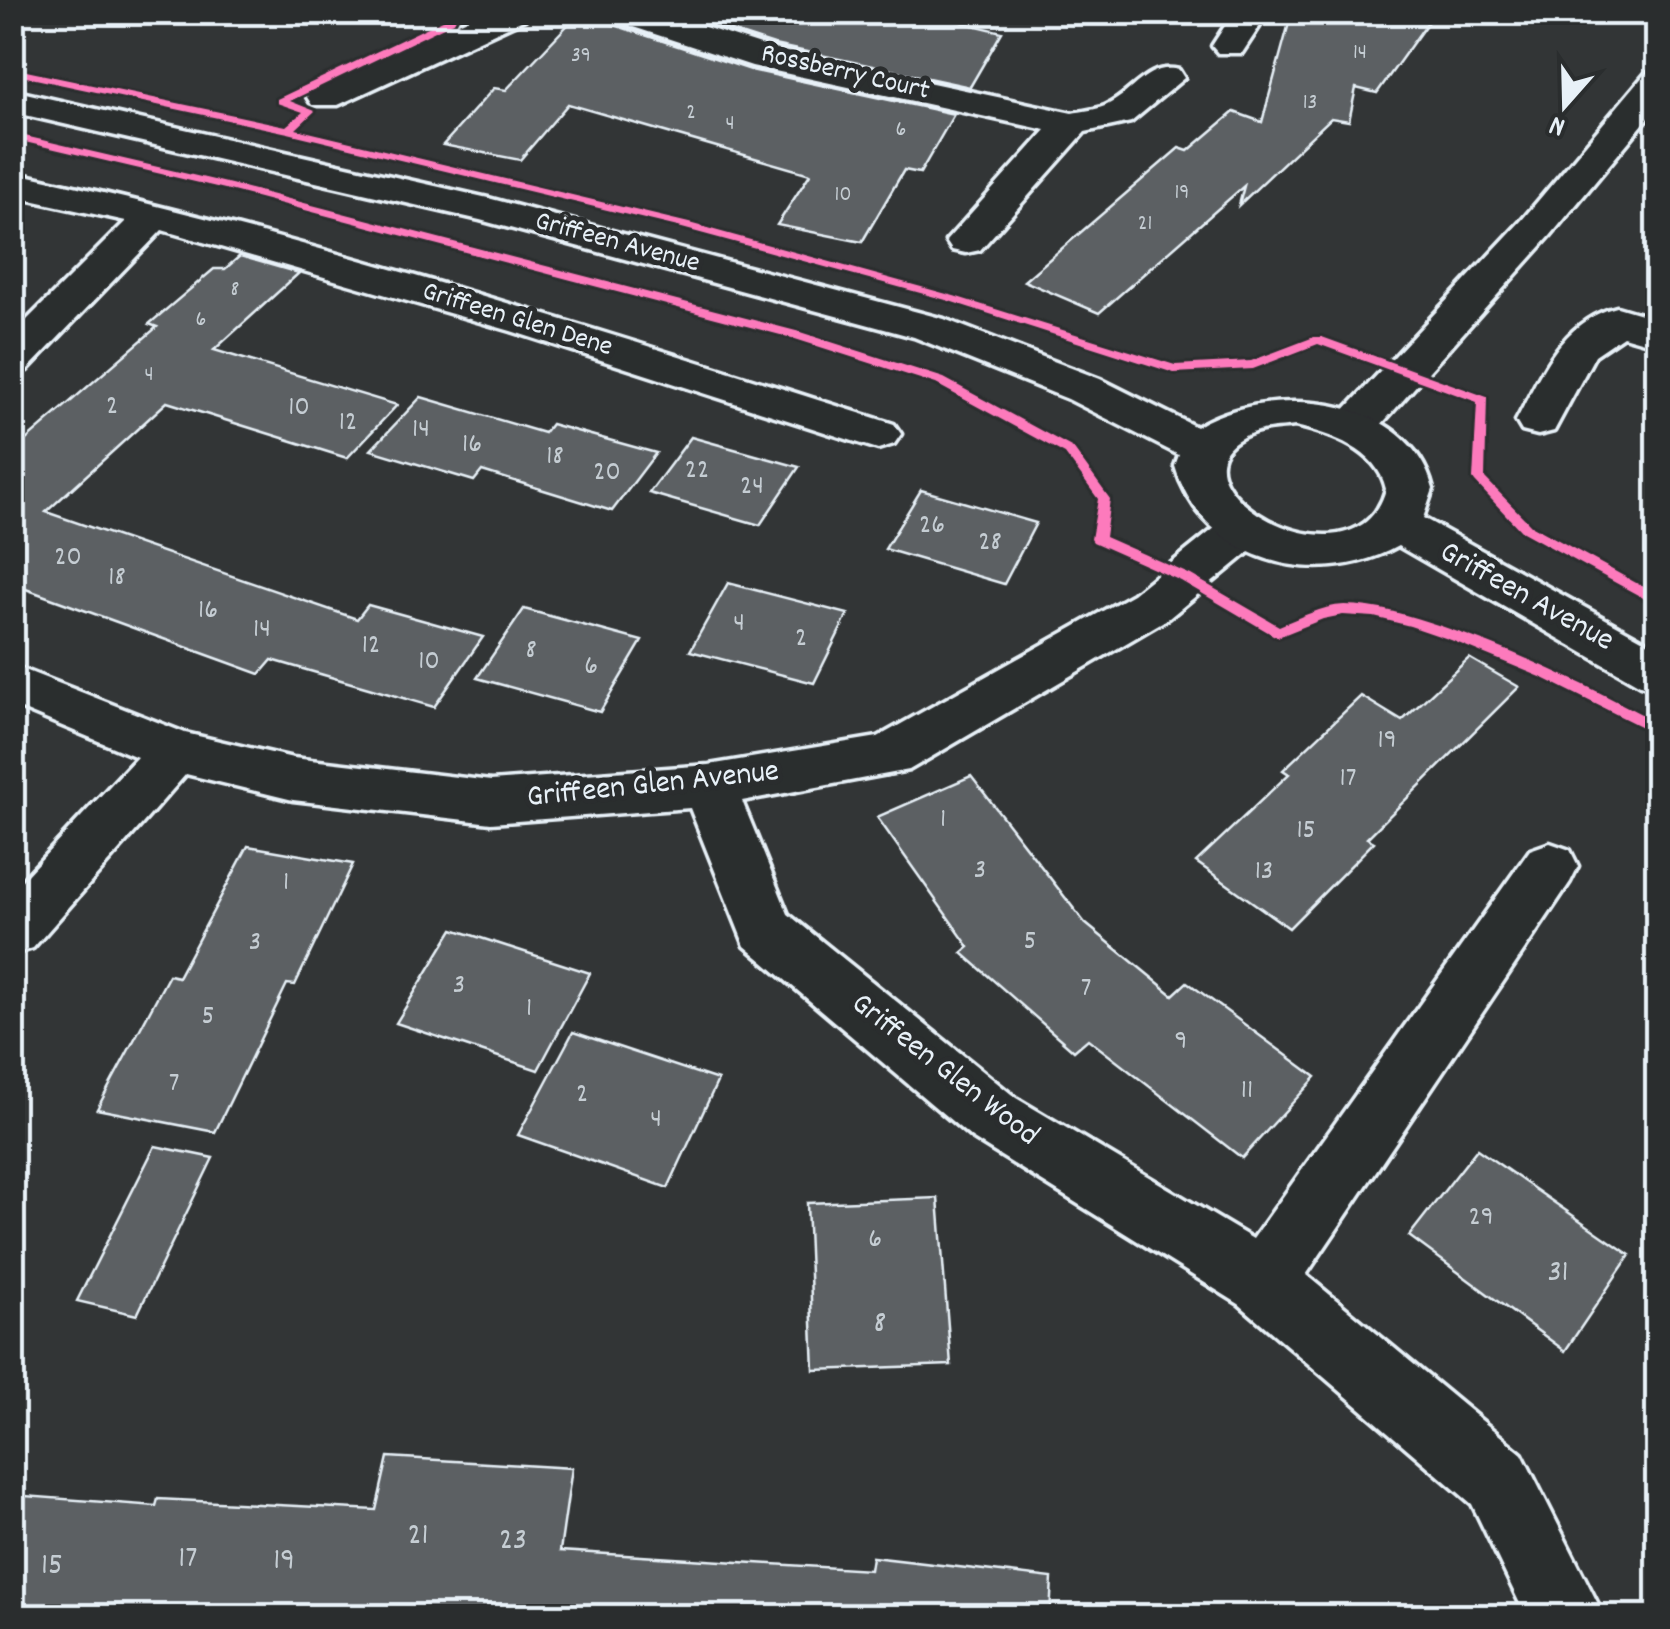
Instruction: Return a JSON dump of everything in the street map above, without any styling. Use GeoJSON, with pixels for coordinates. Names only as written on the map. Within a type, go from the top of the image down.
{"type":"FeatureCollection","features":[{"type":"Feature","properties":{"kind":"street"},"geometry":{"type":"LineString","coordinates":[[325,97],[513,12]]}},
{"type":"Feature","properties":{"kind":"street","name":"Rossberry Court"},"geometry":{"type":"LineString","coordinates":[[621,12],[766,58],[1072,124],[1118,114],[1166,78]]}},
{"type":"Feature","properties":{"kind":"street"},"geometry":{"type":"LineString","coordinates":[[1230,46],[1252,12]]}},
{"type":"Feature","properties":{"kind":"street"},"geometry":{"type":"LineString","coordinates":[[1354,428],[1536,228],[1658,82]]}},
{"type":"Feature","properties":{"kind":"street","name":"Griffeen Avenue"},"geometry":{"type":"LineString","coordinates":[[12,101],[488,210],[929,328],[1084,389],[1202,448]]}},
{"type":"Feature","properties":{"kind":"street"},"geometry":{"type":"LineString","coordinates":[[966,241],[1072,124]]}},
{"type":"Feature","properties":{"kind":"street","name":"Griffeen Glen Dene"},"geometry":{"type":"LineString","coordinates":[[12,184],[154,216],[526,322],[878,434]]}},
{"type":"Feature","properties":{"kind":"street"},"geometry":{"type":"LineString","coordinates":[[12,360],[154,216]]}},
{"type":"Feature","properties":{"kind":"street"},"geometry":{"type":"LineString","coordinates":[[1538,420],[1578,346],[1616,320],[1658,333]]}},
{"type":"Feature","properties":{"kind":"street"},"geometry":{"type":"LineString","coordinates":[[1265,413],[1326,417],[1380,443],[1398,462],[1408,484],[1407,505],[1396,524],[1374,540],[1344,549],[1310,550],[1275,544],[1243,531],[1218,513],[1202,491],[1196,469],[1202,448],[1216,432],[1238,420],[1265,413]]}},
{"type":"Feature","properties":{"kind":"street","name":"Griffeen Avenue"},"geometry":{"type":"LineString","coordinates":[[1396,524],[1658,672]]}},
{"type":"Feature","properties":{"kind":"street","name":"Griffeen Glen Avenue"},"geometry":{"type":"LineString","coordinates":[[12,684],[174,751],[293,779],[491,802],[709,786],[890,756],[1150,606],[1243,531]]}},
{"type":"Feature","properties":{"kind":"street"},"geometry":{"type":"LineString","coordinates":[[12,931],[174,751]]}},
{"type":"Feature","properties":{"kind":"street","name":"Griffeen Glen Wood"},"geometry":{"type":"LineString","coordinates":[[709,786],[765,929],[994,1118],[1263,1281],[1497,1478],[1566,1616]]}},
{"type":"Feature","properties":{"kind":"street"},"geometry":{"type":"LineString","coordinates":[[1263,1281],[1550,866]]}},
{"type":"Feature","properties":{"kind":"building"},"geometry":{"type":"Polygon","coordinates":[[[580,12],[600,12],[608,23],[751,70],[954,114],[920,173],[904,170],[862,242],[777,225],[810,174],[568,104],[520,160],[443,145],[494,88],[506,90],[580,12]]]}},
{"type":"Feature","properties":{"kind":"building"},"geometry":{"type":"Polygon","coordinates":[[[672,12],[919,12],[1002,32],[970,87],[774,45],[672,12]]]}},
{"type":"Feature","properties":{"kind":"building"},"geometry":{"type":"Polygon","coordinates":[[[1292,12],[1435,12],[1377,93],[1356,88],[1349,121],[1331,118],[1239,205],[1244,186],[1099,313],[1024,281],[1179,148],[1188,151],[1234,112],[1262,122],[1292,12]]]}},
{"type":"Feature","properties":{"kind":"building"},"geometry":{"type":"Polygon","coordinates":[[[240,256],[299,273],[214,350],[397,405],[347,458],[167,402],[46,512],[357,619],[368,605],[483,637],[434,707],[272,660],[260,674],[12,584],[12,452],[157,327],[149,324],[214,269],[225,269],[240,256]]]}},
{"type":"Feature","properties":{"kind":"building"},"geometry":{"type":"Polygon","coordinates":[[[421,397],[544,433],[551,424],[656,453],[612,511],[482,471],[474,481],[371,450],[421,397]]]}},
{"type":"Feature","properties":{"kind":"building"},"geometry":{"type":"Polygon","coordinates":[[[691,437],[799,467],[760,525],[649,493],[691,437]]]}},
{"type":"Feature","properties":{"kind":"building"},"geometry":{"type":"Polygon","coordinates":[[[921,490],[1036,523],[1004,584],[885,549],[921,490]]]}},
{"type":"Feature","properties":{"kind":"building"},"geometry":{"type":"Polygon","coordinates":[[[728,583],[848,614],[814,683],[690,651],[728,583]]]}},
{"type":"Feature","properties":{"kind":"building"},"geometry":{"type":"Polygon","coordinates":[[[524,609],[642,641],[600,712],[477,678],[524,609]]]}},
{"type":"Feature","properties":{"kind":"building"},"geometry":{"type":"Polygon","coordinates":[[[1469,658],[1519,687],[1367,838],[1374,842],[1289,928],[1196,862],[1289,774],[1283,770],[1361,696],[1402,721],[1469,658]]]}},
{"type":"Feature","properties":{"kind":"building"},"geometry":{"type":"Polygon","coordinates":[[[971,776],[1085,923],[1173,995],[1187,982],[1316,1077],[1242,1158],[1088,1039],[1074,1051],[962,953],[969,947],[877,817],[971,776]]]}},
{"type":"Feature","properties":{"kind":"building"},"geometry":{"type":"Polygon","coordinates":[[[248,846],[353,864],[295,985],[287,984],[215,1132],[97,1109],[169,975],[178,977],[248,846]]]}},
{"type":"Feature","properties":{"kind":"building"},"geometry":{"type":"Polygon","coordinates":[[[453,929],[590,973],[538,1070],[396,1023],[453,929]]]}},
{"type":"Feature","properties":{"kind":"building"},"geometry":{"type":"Polygon","coordinates":[[[573,1032],[718,1080],[668,1188],[518,1135],[573,1032]]]}},
{"type":"Feature","properties":{"kind":"building"},"geometry":{"type":"Polygon","coordinates":[[[155,1146],[213,1158],[137,1315],[77,1301],[155,1146]]]}},
{"type":"Feature","properties":{"kind":"building"},"geometry":{"type":"Polygon","coordinates":[[[1477,1149],[1630,1255],[1565,1351],[1409,1236],[1477,1149]]]}},
{"type":"Feature","properties":{"kind":"building"},"geometry":{"type":"Polygon","coordinates":[[[938,1198],[951,1365],[814,1370],[807,1203],[938,1198]]]}},
{"type":"Feature","properties":{"kind":"building"},"geometry":{"type":"Polygon","coordinates":[[[388,1457],[572,1468],[560,1551],[870,1570],[872,1557],[1052,1578],[1050,1616],[447,1616],[322,1608],[320,1616],[12,1616],[12,1495],[156,1506],[158,1499],[376,1510],[388,1457]]]}},
{"type":"Feature","properties":{"kind":"cycle path"},"geometry":{"type":"LineString","coordinates":[[288,130],[310,111],[281,101],[451,20],[455,12]]}},
{"type":"Feature","properties":{"kind":"cycle path"},"geometry":{"type":"LineString","coordinates":[[12,71],[288,130],[685,225],[950,298],[1174,369],[1253,365],[1318,340],[1483,400],[1479,479],[1526,528],[1658,601]]}},
{"type":"Feature","properties":{"kind":"cycle path"},"geometry":{"type":"LineString","coordinates":[[12,136],[227,186],[796,335],[940,381],[1069,451],[1104,499],[1098,539],[1186,578],[1278,632],[1343,610],[1374,612],[1456,636],[1502,655],[1658,730]]}}]}
